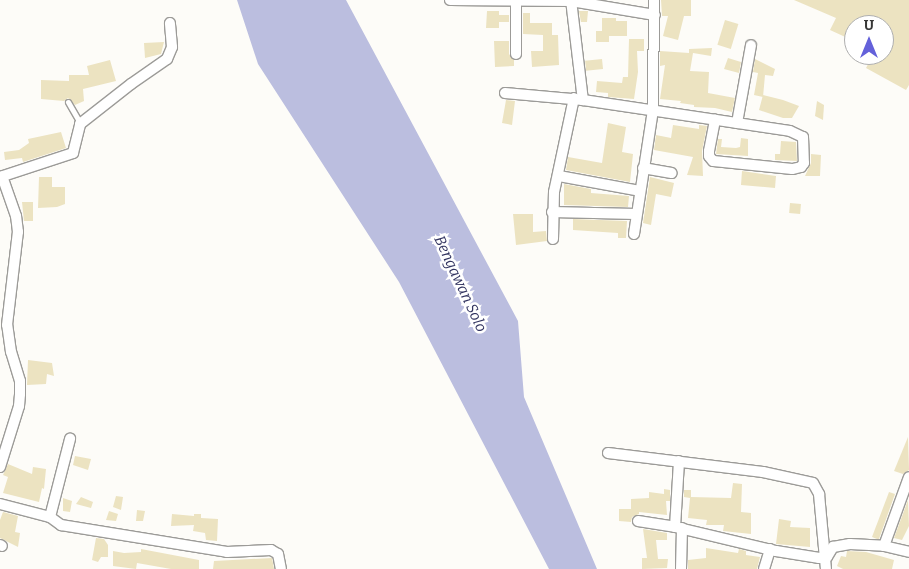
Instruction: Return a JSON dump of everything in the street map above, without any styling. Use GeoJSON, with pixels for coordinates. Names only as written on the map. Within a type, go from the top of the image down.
{"type":"FeatureCollection","features":[{"type":"Feature","properties":{"kind":"street"},"geometry":{"type":"LineString","coordinates":[[450,0],[516,2],[571,0],[655,15]]}},
{"type":"Feature","properties":{"kind":"street"},"geometry":{"type":"LineString","coordinates":[[553,239],[552,212],[558,176],[579,99],[571,0]]}},
{"type":"Feature","properties":{"kind":"street"},"geometry":{"type":"LineString","coordinates":[[634,234],[653,110],[654,0]]}},
{"type":"Feature","properties":{"kind":"street"},"geometry":{"type":"LineString","coordinates":[[516,2],[516,54]]}},
{"type":"Feature","properties":{"kind":"street"},"geometry":{"type":"LineString","coordinates":[[0,467],[19,406],[20,381],[5,353],[8,339],[8,308],[18,232],[16,216],[1,176],[73,153],[80,124],[130,84],[167,59],[172,47],[170,23]]}},
{"type":"Feature","properties":{"kind":"street"},"geometry":{"type":"LineString","coordinates":[[737,123],[751,45]]}},
{"type":"Feature","properties":{"kind":"street"},"geometry":{"type":"LineString","coordinates":[[505,93],[579,99],[790,131],[802,135],[804,163],[801,167],[792,169],[713,161],[709,156],[709,151],[715,120]]}},
{"type":"Feature","properties":{"kind":"street"},"geometry":{"type":"LineString","coordinates":[[643,168],[672,173]]}},
{"type":"Feature","properties":{"kind":"street"},"geometry":{"type":"LineString","coordinates":[[558,176],[640,191]]}},
{"type":"Feature","properties":{"kind":"street"},"geometry":{"type":"LineString","coordinates":[[552,212],[636,214]]}},
{"type":"Feature","properties":{"kind":"street"},"geometry":{"type":"LineString","coordinates":[[50,517],[70,439]]}},
{"type":"Feature","properties":{"kind":"street"},"geometry":{"type":"LineString","coordinates":[[608,453],[785,475],[813,483],[819,494],[827,556],[826,569]]}},
{"type":"Feature","properties":{"kind":"street"},"geometry":{"type":"LineString","coordinates":[[679,461],[679,528],[682,569]]}},
{"type":"Feature","properties":{"kind":"street"},"geometry":{"type":"LineString","coordinates":[[884,546],[909,477]]}},
{"type":"Feature","properties":{"kind":"street"},"geometry":{"type":"LineString","coordinates":[[0,504],[50,517],[61,526],[227,552],[271,550],[278,554],[281,569]]}},
{"type":"Feature","properties":{"kind":"street"},"geometry":{"type":"LineString","coordinates":[[638,521],[679,528],[770,549],[819,558],[827,556]]}},
{"type":"Feature","properties":{"kind":"street"},"geometry":{"type":"LineString","coordinates":[[827,556],[829,551],[841,545],[859,543],[909,552]]}},
{"type":"Feature","properties":{"kind":"street"},"geometry":{"type":"LineString","coordinates":[[764,569],[770,549]]}},
{"type":"Feature","properties":{"kind":"lane"},"geometry":{"type":"LineString","coordinates":[[68,102],[80,124]]}},
{"type":"Feature","properties":{"kind":"water","name":"Bengawan Solo"},"geometry":{"type":"Polygon","coordinates":[[[237,0],[346,0],[518,321],[524,397],[597,569],[549,569],[399,282],[258,64],[237,0]]]}},
{"type":"Feature","properties":{"kind":"building"},"geometry":{"type":"Polygon","coordinates":[[[661,0],[691,0],[691,16],[684,16],[678,40],[663,36],[668,16],[662,16],[661,0]]]}},
{"type":"Feature","properties":{"kind":"building"},"geometry":{"type":"Polygon","coordinates":[[[794,0],[909,0],[909,85],[906,90],[866,68],[868,65],[894,65],[894,15],[844,15],[844,36],[830,30],[836,18],[794,0]]]}},
{"type":"Feature","properties":{"kind":"building"},"geometry":{"type":"Polygon","coordinates":[[[487,11],[499,11],[499,15],[509,15],[509,22],[499,22],[499,28],[486,28],[487,11]]]}},
{"type":"Feature","properties":{"kind":"building"},"geometry":{"type":"Polygon","coordinates":[[[579,11],[588,11],[587,22],[581,22],[579,11]]]}},
{"type":"Feature","properties":{"kind":"building"},"geometry":{"type":"Polygon","coordinates":[[[523,13],[530,13],[530,23],[552,23],[552,35],[558,35],[559,65],[532,67],[531,51],[543,51],[543,35],[523,34],[523,13]]]}},
{"type":"Feature","properties":{"kind":"building"},"geometry":{"type":"Polygon","coordinates":[[[602,18],[616,18],[616,21],[627,21],[627,36],[609,36],[609,42],[596,42],[596,31],[602,31],[602,18]]]}},
{"type":"Feature","properties":{"kind":"building"},"geometry":{"type":"Polygon","coordinates":[[[725,20],[738,24],[731,49],[717,45],[725,20]]]}},
{"type":"Feature","properties":{"kind":"building"},"geometry":{"type":"Polygon","coordinates":[[[629,39],[644,39],[644,51],[637,51],[638,72],[634,99],[608,97],[608,93],[596,92],[597,81],[622,83],[623,77],[628,77],[629,39]]]}},
{"type":"Feature","properties":{"kind":"building"},"geometry":{"type":"Polygon","coordinates":[[[494,41],[509,41],[509,54],[514,60],[514,66],[495,67],[494,41]]]}},
{"type":"Feature","properties":{"kind":"building"},"geometry":{"type":"Polygon","coordinates":[[[164,42],[161,54],[145,58],[144,43],[164,42]]]}},
{"type":"Feature","properties":{"kind":"building"},"geometry":{"type":"Polygon","coordinates":[[[712,48],[711,56],[693,53],[690,71],[709,72],[708,93],[735,98],[732,112],[715,108],[694,107],[694,105],[680,103],[681,101],[660,99],[665,65],[660,66],[660,51],[689,53],[689,49],[712,48]]]}},
{"type":"Feature","properties":{"kind":"building"},"geometry":{"type":"Polygon","coordinates":[[[728,58],[741,62],[739,73],[724,69],[728,58]]]}},
{"type":"Feature","properties":{"kind":"building"},"geometry":{"type":"Polygon","coordinates":[[[602,59],[603,69],[586,71],[585,61],[602,59]]]}},
{"type":"Feature","properties":{"kind":"building"},"geometry":{"type":"Polygon","coordinates":[[[755,59],[775,69],[773,76],[765,75],[763,97],[754,95],[758,73],[753,72],[755,59]]]}},
{"type":"Feature","properties":{"kind":"building"},"geometry":{"type":"Polygon","coordinates":[[[110,60],[116,81],[83,89],[84,101],[75,105],[68,98],[64,101],[41,99],[41,80],[69,81],[69,75],[89,75],[87,66],[110,60]]]}},
{"type":"Feature","properties":{"kind":"building"},"geometry":{"type":"Polygon","coordinates":[[[763,95],[799,106],[792,118],[783,118],[759,110],[763,95]]]}},
{"type":"Feature","properties":{"kind":"building"},"geometry":{"type":"Polygon","coordinates":[[[506,100],[515,101],[512,125],[502,123],[506,100]]]}},
{"type":"Feature","properties":{"kind":"building"},"geometry":{"type":"Polygon","coordinates":[[[817,101],[824,105],[823,120],[815,116],[817,101]]]}},
{"type":"Feature","properties":{"kind":"building"},"geometry":{"type":"Polygon","coordinates":[[[608,123],[626,127],[622,152],[633,154],[630,182],[566,170],[568,157],[602,163],[608,123]]]}},
{"type":"Feature","properties":{"kind":"building"},"geometry":{"type":"Polygon","coordinates":[[[673,125],[699,129],[699,125],[707,126],[702,151],[703,176],[687,175],[693,157],[654,150],[656,135],[671,138],[673,125]]]}},
{"type":"Feature","properties":{"kind":"building"},"geometry":{"type":"Polygon","coordinates":[[[61,132],[66,148],[23,162],[22,158],[5,160],[4,152],[19,150],[29,143],[28,139],[61,132]]]}},
{"type":"Feature","properties":{"kind":"building"},"geometry":{"type":"Polygon","coordinates":[[[741,138],[748,139],[748,156],[716,154],[718,139],[722,139],[721,147],[736,148],[740,147],[741,138]]]}},
{"type":"Feature","properties":{"kind":"building"},"geometry":{"type":"Polygon","coordinates":[[[781,141],[796,142],[797,161],[775,160],[775,154],[780,154],[781,141]]]}},
{"type":"Feature","properties":{"kind":"building"},"geometry":{"type":"Polygon","coordinates":[[[811,154],[821,155],[820,176],[805,176],[811,163],[811,154]]]}},
{"type":"Feature","properties":{"kind":"building"},"geometry":{"type":"Polygon","coordinates":[[[742,171],[776,176],[775,188],[741,185],[742,171]]]}},
{"type":"Feature","properties":{"kind":"building"},"geometry":{"type":"Polygon","coordinates":[[[39,177],[52,177],[52,187],[65,187],[65,204],[57,207],[38,208],[39,177]]]}},
{"type":"Feature","properties":{"kind":"building"},"geometry":{"type":"Polygon","coordinates":[[[650,177],[674,183],[671,197],[656,194],[651,225],[643,223],[650,177]]]}},
{"type":"Feature","properties":{"kind":"building"},"geometry":{"type":"Polygon","coordinates":[[[564,184],[591,189],[591,193],[629,196],[628,207],[564,205],[564,184]]]}},
{"type":"Feature","properties":{"kind":"building"},"geometry":{"type":"Polygon","coordinates":[[[22,202],[33,202],[33,221],[24,221],[22,202]]]}},
{"type":"Feature","properties":{"kind":"building"},"geometry":{"type":"Polygon","coordinates":[[[790,203],[801,204],[800,214],[789,213],[790,203]]]}},
{"type":"Feature","properties":{"kind":"building"},"geometry":{"type":"Polygon","coordinates":[[[513,214],[533,214],[533,232],[546,231],[547,241],[516,245],[513,214]]]}},
{"type":"Feature","properties":{"kind":"building"},"geometry":{"type":"Polygon","coordinates":[[[573,219],[627,221],[626,238],[618,238],[618,233],[573,230],[573,219]]]}},
{"type":"Feature","properties":{"kind":"building"},"geometry":{"type":"Polygon","coordinates":[[[28,360],[52,363],[54,376],[47,374],[46,384],[27,385],[28,360]]]}},
{"type":"Feature","properties":{"kind":"building"},"geometry":{"type":"Polygon","coordinates":[[[908,437],[909,470],[903,474],[894,471],[908,437]]]}},
{"type":"Feature","properties":{"kind":"building"},"geometry":{"type":"Polygon","coordinates":[[[75,456],[91,459],[88,470],[73,465],[75,456]]]}},
{"type":"Feature","properties":{"kind":"building"},"geometry":{"type":"Polygon","coordinates":[[[8,464],[32,474],[33,467],[46,469],[44,489],[42,488],[39,502],[3,493],[8,477],[3,475],[8,464]]]}},
{"type":"Feature","properties":{"kind":"building"},"geometry":{"type":"Polygon","coordinates":[[[733,483],[742,484],[741,512],[751,513],[751,534],[723,531],[724,525],[706,525],[707,520],[688,518],[690,498],[684,497],[684,490],[691,490],[691,497],[731,498],[733,483]]]}},
{"type":"Feature","properties":{"kind":"building"},"geometry":{"type":"Polygon","coordinates":[[[664,489],[670,490],[670,501],[666,501],[667,515],[639,512],[639,514],[632,517],[631,522],[619,521],[619,509],[631,509],[631,499],[649,498],[649,492],[664,494],[664,489]]]}},
{"type":"Feature","properties":{"kind":"building"},"geometry":{"type":"Polygon","coordinates":[[[889,492],[895,494],[879,539],[877,539],[872,537],[889,492]]]}},
{"type":"Feature","properties":{"kind":"building"},"geometry":{"type":"Polygon","coordinates":[[[116,496],[123,497],[121,510],[113,507],[116,496]]]}},
{"type":"Feature","properties":{"kind":"building"},"geometry":{"type":"Polygon","coordinates":[[[81,497],[93,502],[91,508],[76,504],[81,497]]]}},
{"type":"Feature","properties":{"kind":"building"},"geometry":{"type":"Polygon","coordinates":[[[63,498],[72,501],[70,512],[63,511],[63,498]]]}},
{"type":"Feature","properties":{"kind":"building"},"geometry":{"type":"Polygon","coordinates":[[[908,500],[909,526],[902,540],[894,538],[908,500]]]}},
{"type":"Feature","properties":{"kind":"building"},"geometry":{"type":"Polygon","coordinates":[[[137,510],[145,511],[143,521],[136,521],[137,510]]]}},
{"type":"Feature","properties":{"kind":"building"},"geometry":{"type":"Polygon","coordinates":[[[109,511],[118,514],[116,521],[106,520],[109,511]]]}},
{"type":"Feature","properties":{"kind":"building"},"geometry":{"type":"Polygon","coordinates":[[[3,512],[18,516],[15,532],[20,533],[18,547],[0,538],[0,520],[3,512]]]}},
{"type":"Feature","properties":{"kind":"building"},"geometry":{"type":"Polygon","coordinates":[[[172,514],[194,516],[194,514],[201,514],[201,518],[218,519],[217,541],[206,540],[205,533],[193,531],[194,525],[171,526],[172,514]]]}},
{"type":"Feature","properties":{"kind":"building"},"geometry":{"type":"Polygon","coordinates":[[[779,519],[791,521],[790,527],[810,528],[810,547],[776,544],[779,519]]]}},
{"type":"Feature","properties":{"kind":"building"},"geometry":{"type":"Polygon","coordinates":[[[643,529],[667,533],[667,540],[656,540],[658,559],[668,559],[667,568],[642,569],[642,558],[647,558],[643,529]]]}},
{"type":"Feature","properties":{"kind":"building"},"geometry":{"type":"Polygon","coordinates":[[[96,538],[104,539],[108,545],[108,557],[101,557],[98,562],[92,560],[96,538]]]}},
{"type":"Feature","properties":{"kind":"building"},"geometry":{"type":"Polygon","coordinates":[[[706,548],[738,553],[739,549],[746,551],[746,555],[760,557],[757,569],[688,569],[688,560],[706,558],[706,548]]]}},
{"type":"Feature","properties":{"kind":"building"},"geometry":{"type":"Polygon","coordinates":[[[141,549],[199,560],[199,569],[171,569],[137,563],[136,569],[113,566],[113,551],[124,553],[141,552],[141,549]]]}},
{"type":"Feature","properties":{"kind":"building"},"geometry":{"type":"Polygon","coordinates":[[[847,551],[866,552],[894,560],[892,569],[843,569],[837,566],[841,556],[846,557],[847,551]]]}},
{"type":"Feature","properties":{"kind":"building"},"geometry":{"type":"Polygon","coordinates":[[[272,558],[274,569],[213,569],[214,561],[272,558]]]}}]}
